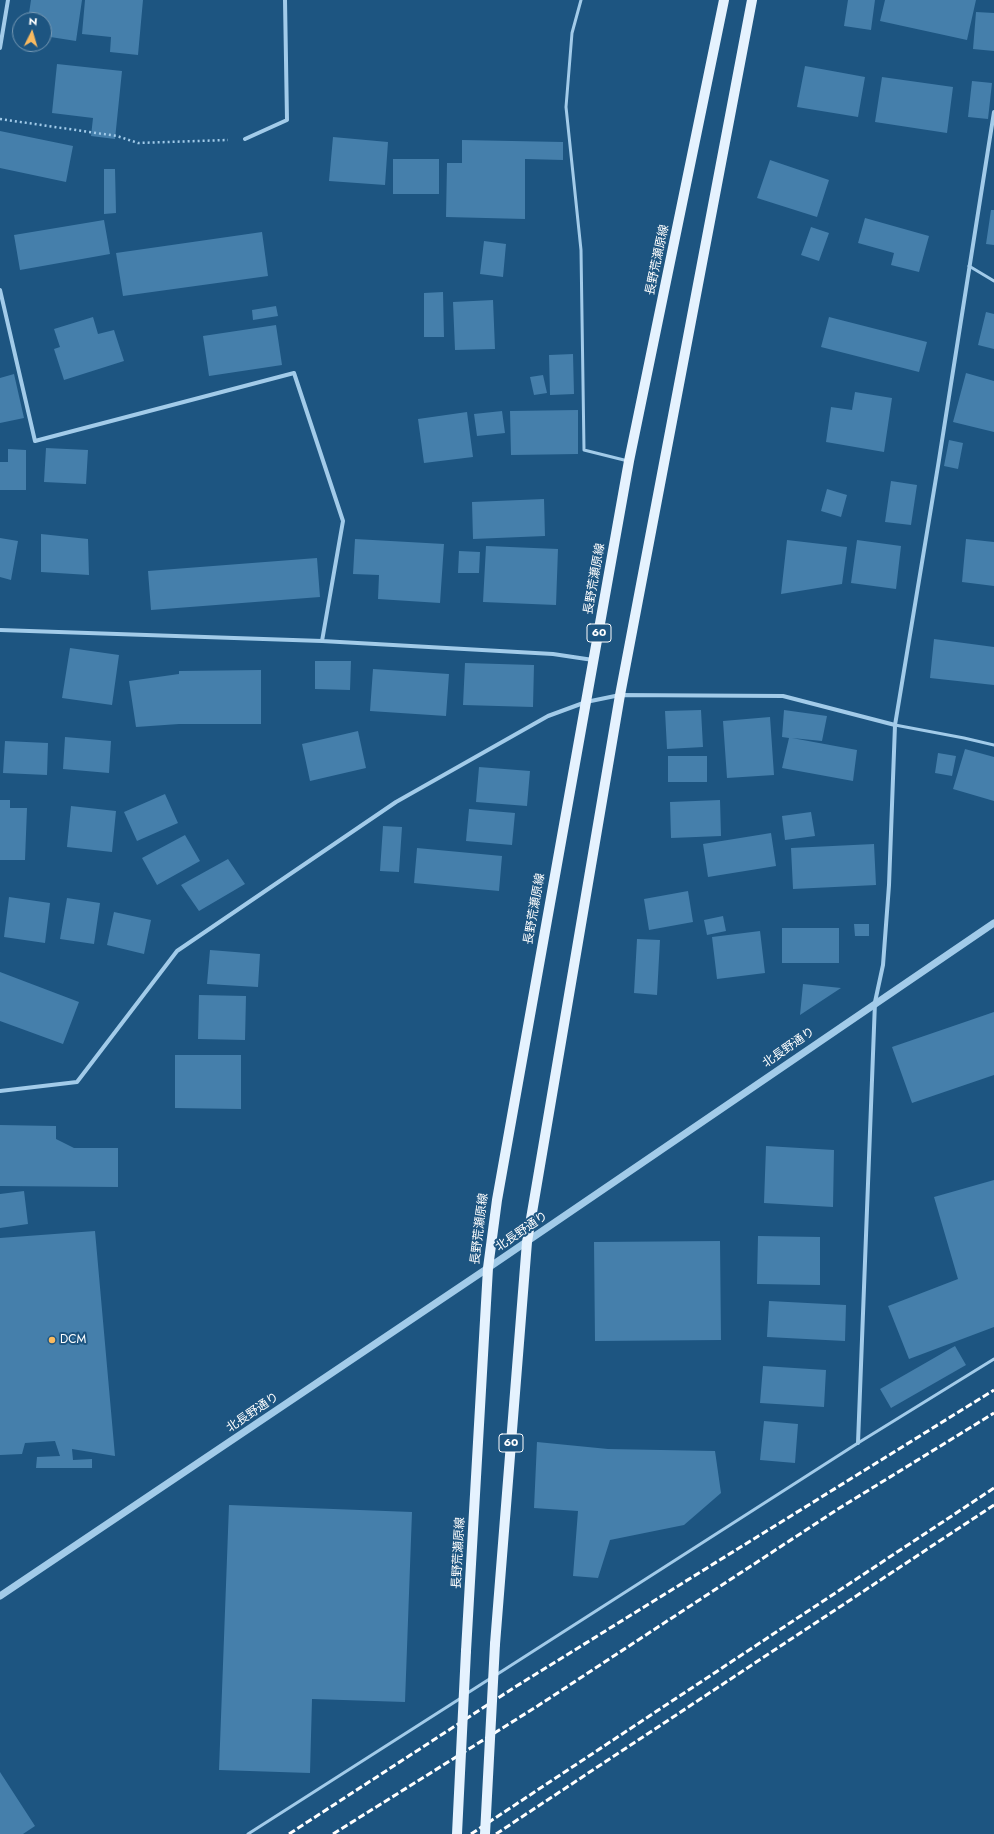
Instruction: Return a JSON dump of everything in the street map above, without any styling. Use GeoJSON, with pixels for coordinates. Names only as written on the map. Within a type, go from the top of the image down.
{"type":"FeatureCollection","features":[{"type":"Feature","properties":{"kind":"main road","name":"長野荒瀬原線"},"geometry":{"type":"LineString","coordinates":[[457,1834],[488,1268],[497,1200],[630,461],[724,0]]}},
{"type":"Feature","properties":{"kind":"main road","name":"60"},"geometry":{"type":"LineString","coordinates":[[485,1834],[495,1644],[527,1242],[620,695],[752,0]]}},
{"type":"Feature","properties":{"kind":"street"},"geometry":{"type":"LineString","coordinates":[[0,48],[8,0]]}},
{"type":"Feature","properties":{"kind":"street"},"geometry":{"type":"LineString","coordinates":[[245,139],[287,120],[285,0]]}},
{"type":"Feature","properties":{"kind":"street"},"geometry":{"type":"LineString","coordinates":[[858,1443],[875,1002],[883,965],[889,893],[895,725],[994,112]]}},
{"type":"Feature","properties":{"kind":"street"},"geometry":{"type":"LineString","coordinates":[[0,290],[35,441],[294,373],[343,521],[322,641]]}},
{"type":"Feature","properties":{"kind":"street"},"geometry":{"type":"LineString","coordinates":[[0,630],[322,641],[553,654],[594,660]]}},
{"type":"Feature","properties":{"kind":"street"},"geometry":{"type":"LineString","coordinates":[[0,1091],[77,1082],[177,951],[396,802],[548,716],[586,702],[620,695],[783,696],[895,725]]}},
{"type":"Feature","properties":{"kind":"street","name":"北長野通り"},"geometry":{"type":"LineString","coordinates":[[0,1596],[527,1242],[875,1002],[994,923]]}},
{"type":"Feature","properties":{"kind":"lane"},"geometry":{"type":"LineString","coordinates":[[581,0],[572,33],[566,107],[581,250],[584,450],[630,461]]}},
{"type":"Feature","properties":{"kind":"lane"},"geometry":{"type":"LineString","coordinates":[[969,266],[994,281]]}},
{"type":"Feature","properties":{"kind":"lane"},"geometry":{"type":"LineString","coordinates":[[895,725],[994,745]]}},
{"type":"Feature","properties":{"kind":"lane"},"geometry":{"type":"LineString","coordinates":[[248,1834],[858,1443],[994,1359]]}},
{"type":"Feature","properties":{"kind":"path"},"geometry":{"type":"LineString","coordinates":[[0,119],[117,136],[138,143],[245,139]]}},
{"type":"Feature","properties":{"kind":"building"},"geometry":{"type":"Polygon","coordinates":[[[31,0],[82,0],[76,41],[52,37],[52,12],[29,12],[31,0]]]}},
{"type":"Feature","properties":{"kind":"building"},"geometry":{"type":"Polygon","coordinates":[[[85,0],[143,0],[138,55],[110,52],[111,37],[82,34],[85,0]]]}},
{"type":"Feature","properties":{"kind":"building"},"geometry":{"type":"Polygon","coordinates":[[[848,0],[875,0],[871,30],[844,26],[848,0]]]}},
{"type":"Feature","properties":{"kind":"building"},"geometry":{"type":"Polygon","coordinates":[[[885,0],[976,0],[967,40],[880,21],[885,0]]]}},
{"type":"Feature","properties":{"kind":"building"},"geometry":{"type":"Polygon","coordinates":[[[976,12],[994,13],[994,51],[973,49],[976,12]]]}},
{"type":"Feature","properties":{"kind":"building"},"geometry":{"type":"Polygon","coordinates":[[[57,64],[122,71],[115,139],[91,136],[93,118],[52,113],[57,64]]]}},
{"type":"Feature","properties":{"kind":"building"},"geometry":{"type":"Polygon","coordinates":[[[805,66],[865,77],[858,117],[797,107],[805,66]]]}},
{"type":"Feature","properties":{"kind":"building"},"geometry":{"type":"Polygon","coordinates":[[[882,77],[953,87],[947,133],[875,122],[882,77]]]}},
{"type":"Feature","properties":{"kind":"building"},"geometry":{"type":"Polygon","coordinates":[[[972,81],[992,83],[988,119],[968,117],[972,81]]]}},
{"type":"Feature","properties":{"kind":"building"},"geometry":{"type":"Polygon","coordinates":[[[0,131],[73,146],[66,182],[0,168],[0,131]]]}},
{"type":"Feature","properties":{"kind":"building"},"geometry":{"type":"Polygon","coordinates":[[[333,137],[388,142],[385,185],[329,181],[333,137]]]}},
{"type":"Feature","properties":{"kind":"building"},"geometry":{"type":"Polygon","coordinates":[[[462,140],[563,142],[563,160],[525,159],[525,219],[446,217],[447,163],[462,163],[462,140]]]}},
{"type":"Feature","properties":{"kind":"building"},"geometry":{"type":"Polygon","coordinates":[[[393,159],[439,159],[439,194],[393,194],[393,159]]]}},
{"type":"Feature","properties":{"kind":"building"},"geometry":{"type":"Polygon","coordinates":[[[770,160],[829,180],[817,217],[757,198],[770,160]]]}},
{"type":"Feature","properties":{"kind":"building"},"geometry":{"type":"Polygon","coordinates":[[[104,169],[115,169],[116,213],[104,214],[104,169]]]}},
{"type":"Feature","properties":{"kind":"building"},"geometry":{"type":"Polygon","coordinates":[[[991,210],[994,210],[994,245],[986,244],[991,210]]]}},
{"type":"Feature","properties":{"kind":"building"},"geometry":{"type":"Polygon","coordinates":[[[865,218],[929,236],[919,272],[891,265],[894,253],[858,243],[865,218]]]}},
{"type":"Feature","properties":{"kind":"building"},"geometry":{"type":"Polygon","coordinates":[[[104,220],[110,254],[20,270],[14,235],[104,220]]]}},
{"type":"Feature","properties":{"kind":"building"},"geometry":{"type":"Polygon","coordinates":[[[811,227],[829,233],[819,261],[801,255],[811,227]]]}},
{"type":"Feature","properties":{"kind":"building"},"geometry":{"type":"Polygon","coordinates":[[[262,232],[268,276],[123,296],[116,253],[262,232]]]}},
{"type":"Feature","properties":{"kind":"building"},"geometry":{"type":"Polygon","coordinates":[[[484,241],[506,244],[503,277],[480,274],[484,241]]]}},
{"type":"Feature","properties":{"kind":"building"},"geometry":{"type":"Polygon","coordinates":[[[443,292],[444,337],[424,337],[424,293],[443,292]]]}},
{"type":"Feature","properties":{"kind":"building"},"geometry":{"type":"Polygon","coordinates":[[[493,300],[495,349],[455,350],[453,302],[493,300]]]}},
{"type":"Feature","properties":{"kind":"building"},"geometry":{"type":"Polygon","coordinates":[[[276,306],[278,316],[253,320],[252,310],[276,306]]]}},
{"type":"Feature","properties":{"kind":"building"},"geometry":{"type":"Polygon","coordinates":[[[986,312],[994,314],[994,349],[978,345],[986,312]]]}},
{"type":"Feature","properties":{"kind":"building"},"geometry":{"type":"Polygon","coordinates":[[[93,317],[98,334],[114,330],[124,361],[64,380],[54,349],[60,347],[54,329],[93,317]]]}},
{"type":"Feature","properties":{"kind":"building"},"geometry":{"type":"Polygon","coordinates":[[[829,317],[927,342],[919,372],[821,347],[829,317]]]}},
{"type":"Feature","properties":{"kind":"building"},"geometry":{"type":"Polygon","coordinates":[[[276,325],[282,365],[209,376],[203,336],[276,325]]]}},
{"type":"Feature","properties":{"kind":"building"},"geometry":{"type":"Polygon","coordinates":[[[573,354],[574,394],[550,395],[549,355],[573,354]]]}},
{"type":"Feature","properties":{"kind":"building"},"geometry":{"type":"Polygon","coordinates":[[[966,373],[994,381],[994,432],[953,422],[966,373]]]}},
{"type":"Feature","properties":{"kind":"building"},"geometry":{"type":"Polygon","coordinates":[[[14,374],[24,418],[0,423],[0,378],[14,374]]]}},
{"type":"Feature","properties":{"kind":"building"},"geometry":{"type":"Polygon","coordinates":[[[543,375],[547,393],[534,395],[530,377],[543,375]]]}},
{"type":"Feature","properties":{"kind":"building"},"geometry":{"type":"Polygon","coordinates":[[[855,392],[892,398],[884,452],[826,442],[831,407],[852,410],[855,392]]]}},
{"type":"Feature","properties":{"kind":"building"},"geometry":{"type":"Polygon","coordinates":[[[578,410],[578,454],[511,455],[510,411],[578,410]]]}},
{"type":"Feature","properties":{"kind":"building"},"geometry":{"type":"Polygon","coordinates":[[[502,411],[505,433],[477,436],[474,414],[502,411]]]}},
{"type":"Feature","properties":{"kind":"building"},"geometry":{"type":"Polygon","coordinates":[[[467,412],[473,457],[424,463],[418,419],[467,412]]]}},
{"type":"Feature","properties":{"kind":"building"},"geometry":{"type":"Polygon","coordinates":[[[949,440],[963,443],[958,469],[944,466],[949,440]]]}},
{"type":"Feature","properties":{"kind":"building"},"geometry":{"type":"Polygon","coordinates":[[[46,448],[88,450],[86,484],[44,482],[46,448]]]}},
{"type":"Feature","properties":{"kind":"building"},"geometry":{"type":"Polygon","coordinates":[[[8,449],[26,450],[26,490],[0,490],[0,462],[8,462],[8,449]]]}},
{"type":"Feature","properties":{"kind":"building"},"geometry":{"type":"Polygon","coordinates":[[[891,481],[917,485],[911,525],[885,522],[891,481]]]}},
{"type":"Feature","properties":{"kind":"building"},"geometry":{"type":"Polygon","coordinates":[[[827,489],[847,495],[841,517],[821,511],[827,489]]]}},
{"type":"Feature","properties":{"kind":"building"},"geometry":{"type":"Polygon","coordinates":[[[544,499],[545,536],[473,539],[472,502],[544,499]]]}},
{"type":"Feature","properties":{"kind":"building"},"geometry":{"type":"Polygon","coordinates":[[[41,534],[88,539],[89,575],[41,572],[41,534]]]}},
{"type":"Feature","properties":{"kind":"building"},"geometry":{"type":"Polygon","coordinates":[[[0,538],[18,541],[11,580],[0,577],[0,538]]]}},
{"type":"Feature","properties":{"kind":"building"},"geometry":{"type":"Polygon","coordinates":[[[355,539],[444,544],[440,603],[378,599],[379,575],[353,574],[355,539]]]}},
{"type":"Feature","properties":{"kind":"building"},"geometry":{"type":"Polygon","coordinates":[[[966,539],[994,542],[994,586],[962,582],[966,539]]]}},
{"type":"Feature","properties":{"kind":"building"},"geometry":{"type":"Polygon","coordinates":[[[787,540],[847,547],[842,584],[781,594],[787,540]]]}},
{"type":"Feature","properties":{"kind":"building"},"geometry":{"type":"Polygon","coordinates":[[[857,540],[901,546],[896,589],[851,583],[857,540]]]}},
{"type":"Feature","properties":{"kind":"building"},"geometry":{"type":"Polygon","coordinates":[[[486,546],[558,549],[556,605],[483,602],[486,546]]]}},
{"type":"Feature","properties":{"kind":"building"},"geometry":{"type":"Polygon","coordinates":[[[459,551],[480,552],[479,573],[458,573],[459,551]]]}},
{"type":"Feature","properties":{"kind":"building"},"geometry":{"type":"Polygon","coordinates":[[[317,558],[320,597],[151,610],[148,571],[317,558]]]}},
{"type":"Feature","properties":{"kind":"building"},"geometry":{"type":"Polygon","coordinates":[[[934,639],[994,647],[994,685],[930,678],[934,639]]]}},
{"type":"Feature","properties":{"kind":"building"},"geometry":{"type":"Polygon","coordinates":[[[70,648],[119,655],[112,705],[62,698],[70,648]]]}},
{"type":"Feature","properties":{"kind":"building"},"geometry":{"type":"Polygon","coordinates":[[[315,661],[351,661],[350,690],[315,689],[315,661]]]}},
{"type":"Feature","properties":{"kind":"building"},"geometry":{"type":"Polygon","coordinates":[[[465,663],[534,665],[533,707],[463,705],[465,663]]]}},
{"type":"Feature","properties":{"kind":"building"},"geometry":{"type":"Polygon","coordinates":[[[373,669],[449,674],[446,716],[370,711],[373,669]]]}},
{"type":"Feature","properties":{"kind":"building"},"geometry":{"type":"Polygon","coordinates":[[[261,670],[261,724],[179,724],[136,727],[129,681],[179,674],[179,671],[261,670]]]}},
{"type":"Feature","properties":{"kind":"building"},"geometry":{"type":"Polygon","coordinates":[[[701,710],[703,747],[667,749],[665,711],[701,710]]]}},
{"type":"Feature","properties":{"kind":"building"},"geometry":{"type":"Polygon","coordinates":[[[784,710],[827,716],[822,741],[792,738],[857,750],[853,781],[782,768],[789,738],[782,737],[784,710]]]}},
{"type":"Feature","properties":{"kind":"building"},"geometry":{"type":"Polygon","coordinates":[[[770,717],[774,775],[727,778],[723,721],[770,717]]]}},
{"type":"Feature","properties":{"kind":"building"},"geometry":{"type":"Polygon","coordinates":[[[358,731],[366,768],[310,781],[302,744],[358,731]]]}},
{"type":"Feature","properties":{"kind":"building"},"geometry":{"type":"Polygon","coordinates":[[[65,737],[111,741],[109,773],[63,769],[65,737]]]}},
{"type":"Feature","properties":{"kind":"building"},"geometry":{"type":"Polygon","coordinates":[[[5,741],[48,743],[47,775],[3,773],[5,741]]]}},
{"type":"Feature","properties":{"kind":"building"},"geometry":{"type":"Polygon","coordinates":[[[965,749],[994,757],[994,801],[953,789],[965,749]]]}},
{"type":"Feature","properties":{"kind":"building"},"geometry":{"type":"Polygon","coordinates":[[[938,753],[956,756],[952,776],[935,773],[938,753]]]}},
{"type":"Feature","properties":{"kind":"building"},"geometry":{"type":"Polygon","coordinates":[[[668,756],[707,756],[707,782],[668,782],[668,756]]]}},
{"type":"Feature","properties":{"kind":"building"},"geometry":{"type":"Polygon","coordinates":[[[479,767],[530,771],[527,806],[476,802],[479,767]]]}},
{"type":"Feature","properties":{"kind":"building"},"geometry":{"type":"Polygon","coordinates":[[[165,794],[178,823],[137,841],[124,812],[165,794]]]}},
{"type":"Feature","properties":{"kind":"building"},"geometry":{"type":"Polygon","coordinates":[[[0,800],[10,800],[10,808],[27,808],[25,860],[0,860],[0,800]]]}},
{"type":"Feature","properties":{"kind":"building"},"geometry":{"type":"Polygon","coordinates":[[[720,800],[721,836],[671,838],[670,802],[720,800]]]}},
{"type":"Feature","properties":{"kind":"building"},"geometry":{"type":"Polygon","coordinates":[[[71,806],[116,811],[112,852],[67,847],[71,806]]]}},
{"type":"Feature","properties":{"kind":"building"},"geometry":{"type":"Polygon","coordinates":[[[469,809],[515,813],[512,845],[466,841],[469,809]]]}},
{"type":"Feature","properties":{"kind":"building"},"geometry":{"type":"Polygon","coordinates":[[[811,812],[815,836],[785,840],[782,816],[811,812]]]}},
{"type":"Feature","properties":{"kind":"building"},"geometry":{"type":"Polygon","coordinates":[[[383,826],[402,827],[399,872],[380,871],[383,826]]]}},
{"type":"Feature","properties":{"kind":"building"},"geometry":{"type":"Polygon","coordinates":[[[771,833],[776,866],[708,877],[703,844],[771,833]]]}},
{"type":"Feature","properties":{"kind":"building"},"geometry":{"type":"Polygon","coordinates":[[[185,835],[200,861],[157,885],[142,858],[185,835]]]}},
{"type":"Feature","properties":{"kind":"building"},"geometry":{"type":"Polygon","coordinates":[[[874,844],[876,885],[793,889],[791,848],[874,844]]]}},
{"type":"Feature","properties":{"kind":"building"},"geometry":{"type":"Polygon","coordinates":[[[417,848],[502,856],[499,891],[414,883],[417,848]]]}},
{"type":"Feature","properties":{"kind":"building"},"geometry":{"type":"Polygon","coordinates":[[[228,859],[245,884],[199,911],[181,885],[228,859]]]}},
{"type":"Feature","properties":{"kind":"building"},"geometry":{"type":"Polygon","coordinates":[[[688,891],[693,922],[649,930],[644,899],[688,891]]]}},
{"type":"Feature","properties":{"kind":"building"},"geometry":{"type":"Polygon","coordinates":[[[9,897],[50,903],[45,943],[4,937],[9,897]]]}},
{"type":"Feature","properties":{"kind":"building"},"geometry":{"type":"Polygon","coordinates":[[[67,898],[100,903],[94,944],[60,939],[67,898]]]}},
{"type":"Feature","properties":{"kind":"building"},"geometry":{"type":"Polygon","coordinates":[[[114,912],[151,920],[144,954],[107,945],[114,912]]]}},
{"type":"Feature","properties":{"kind":"building"},"geometry":{"type":"Polygon","coordinates":[[[723,916],[726,931],[707,935],[704,920],[723,916]]]}},
{"type":"Feature","properties":{"kind":"building"},"geometry":{"type":"Polygon","coordinates":[[[854,924],[869,924],[869,936],[855,936],[854,924]]]}},
{"type":"Feature","properties":{"kind":"building"},"geometry":{"type":"Polygon","coordinates":[[[782,928],[839,928],[839,963],[782,963],[782,928]]]}},
{"type":"Feature","properties":{"kind":"building"},"geometry":{"type":"Polygon","coordinates":[[[760,931],[765,973],[717,979],[712,937],[760,931]]]}},
{"type":"Feature","properties":{"kind":"building"},"geometry":{"type":"Polygon","coordinates":[[[637,939],[660,940],[657,995],[634,993],[637,939]]]}},
{"type":"Feature","properties":{"kind":"building"},"geometry":{"type":"Polygon","coordinates":[[[210,950],[260,954],[258,987],[207,984],[210,950]]]}},
{"type":"Feature","properties":{"kind":"building"},"geometry":{"type":"Polygon","coordinates":[[[0,972],[79,1002],[63,1044],[0,1021],[0,972]]]}},
{"type":"Feature","properties":{"kind":"building"},"geometry":{"type":"Polygon","coordinates":[[[803,984],[841,988],[800,1015],[803,984]]]}},
{"type":"Feature","properties":{"kind":"building"},"geometry":{"type":"Polygon","coordinates":[[[199,995],[246,996],[245,1040],[198,1039],[199,995]]]}},
{"type":"Feature","properties":{"kind":"building"},"geometry":{"type":"Polygon","coordinates":[[[994,1012],[994,1075],[912,1103],[892,1047],[994,1012]]]}},
{"type":"Feature","properties":{"kind":"building"},"geometry":{"type":"Polygon","coordinates":[[[175,1055],[241,1055],[241,1109],[175,1108],[175,1055]]]}},
{"type":"Feature","properties":{"kind":"building"},"geometry":{"type":"Polygon","coordinates":[[[0,1125],[56,1126],[56,1139],[74,1148],[118,1148],[118,1187],[0,1186],[0,1125]]]}},
{"type":"Feature","properties":{"kind":"building"},"geometry":{"type":"Polygon","coordinates":[[[766,1146],[834,1150],[833,1207],[764,1203],[766,1146]]]}},
{"type":"Feature","properties":{"kind":"building"},"geometry":{"type":"Polygon","coordinates":[[[994,1180],[994,1327],[909,1359],[888,1306],[958,1279],[934,1197],[994,1180]]]}},
{"type":"Feature","properties":{"kind":"building"},"geometry":{"type":"Polygon","coordinates":[[[24,1191],[28,1224],[0,1228],[0,1194],[24,1191]]]}},
{"type":"Feature","properties":{"kind":"building","name":"DCM"},"geometry":{"type":"Polygon","coordinates":[[[95,1231],[115,1456],[72,1449],[73,1460],[92,1459],[92,1468],[36,1468],[37,1457],[60,1456],[55,1441],[25,1443],[22,1454],[0,1455],[0,1238],[95,1231]]]}},
{"type":"Feature","properties":{"kind":"building"},"geometry":{"type":"Polygon","coordinates":[[[758,1236],[820,1237],[820,1285],[757,1284],[758,1236]]]}},
{"type":"Feature","properties":{"kind":"building"},"geometry":{"type":"Polygon","coordinates":[[[720,1241],[721,1340],[595,1341],[594,1242],[720,1241]]]}},
{"type":"Feature","properties":{"kind":"building"},"geometry":{"type":"Polygon","coordinates":[[[769,1301],[846,1305],[845,1341],[767,1337],[769,1301]]]}},
{"type":"Feature","properties":{"kind":"building"},"geometry":{"type":"Polygon","coordinates":[[[955,1346],[966,1365],[891,1408],[880,1389],[955,1346]]]}},
{"type":"Feature","properties":{"kind":"building"},"geometry":{"type":"Polygon","coordinates":[[[763,1366],[826,1370],[824,1407],[760,1403],[763,1366]]]}},
{"type":"Feature","properties":{"kind":"building"},"geometry":{"type":"Polygon","coordinates":[[[764,1421],[798,1424],[795,1463],[760,1460],[764,1421]]]}},
{"type":"Feature","properties":{"kind":"building"},"geometry":{"type":"Polygon","coordinates":[[[537,1442],[608,1449],[715,1451],[721,1493],[684,1525],[610,1540],[598,1578],[573,1576],[578,1511],[534,1508],[537,1442]]]}},
{"type":"Feature","properties":{"kind":"building"},"geometry":{"type":"Polygon","coordinates":[[[229,1505],[412,1512],[405,1702],[312,1699],[310,1773],[219,1770],[229,1505]]]}},
{"type":"Feature","properties":{"kind":"building"},"geometry":{"type":"Polygon","coordinates":[[[0,1772],[35,1826],[23,1834],[0,1834],[0,1772]]]}},
{"type":"Feature","properties":{"kind":"railway"},"geometry":{"type":"LineString","coordinates":[[289,1834],[515,1687],[994,1390]]}},
{"type":"Feature","properties":{"kind":"railway"},"geometry":{"type":"LineString","coordinates":[[333,1834],[536,1707],[838,1509],[994,1413]]}},
{"type":"Feature","properties":{"kind":"railway"},"geometry":{"type":"LineString","coordinates":[[471,1834],[994,1488]]}},
{"type":"Feature","properties":{"kind":"railway"},"geometry":{"type":"LineString","coordinates":[[496,1834],[994,1505]]}},
{"type":"Feature","properties":{"kind":"place","name":"DCM"},"geometry":{"type":"Point","coordinates":[52,1340]}}]}
